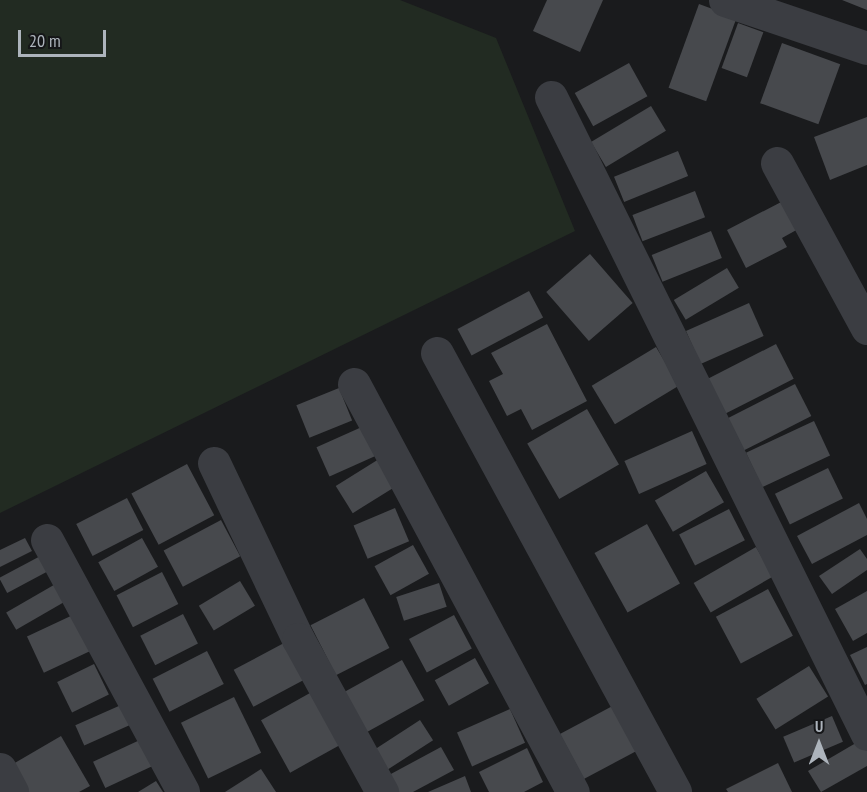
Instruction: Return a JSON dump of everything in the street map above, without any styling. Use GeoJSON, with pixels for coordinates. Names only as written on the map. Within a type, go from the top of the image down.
{"type":"FeatureCollection","features":[{"type":"Feature","properties":{"kind":"street"},"geometry":{"type":"LineString","coordinates":[[725,0],[867,48]]}},
{"type":"Feature","properties":{"kind":"street"},"geometry":{"type":"LineString","coordinates":[[551,97],[867,734]]}},
{"type":"Feature","properties":{"kind":"street"},"geometry":{"type":"LineString","coordinates":[[777,163],[867,328]]}},
{"type":"Feature","properties":{"kind":"street"},"geometry":{"type":"LineString","coordinates":[[437,352],[675,792]]}},
{"type":"Feature","properties":{"kind":"street"},"geometry":{"type":"LineString","coordinates":[[354,384],[573,792]]}},
{"type":"Feature","properties":{"kind":"street"},"geometry":{"type":"LineString","coordinates":[[214,464],[298,639],[382,792]]}},
{"type":"Feature","properties":{"kind":"street"},"geometry":{"type":"LineString","coordinates":[[47,540],[183,792]]}},
{"type":"Feature","properties":{"kind":"street"},"geometry":{"type":"LineString","coordinates":[[0,769],[12,792]]}},
{"type":"Feature","properties":{"kind":"shaded area"},"geometry":{"type":"Polygon","coordinates":[[[0,0],[400,0],[496,38],[575,231],[0,513],[0,0]]]}},
{"type":"Feature","properties":{"kind":"building"},"geometry":{"type":"Polygon","coordinates":[[[547,0],[603,0],[580,52],[533,31],[547,0]]]}},
{"type":"Feature","properties":{"kind":"building"},"geometry":{"type":"Polygon","coordinates":[[[842,0],[867,0],[867,10],[842,0]]]}},
{"type":"Feature","properties":{"kind":"building"},"geometry":{"type":"Polygon","coordinates":[[[699,4],[737,18],[706,101],[669,88],[699,4]]]}},
{"type":"Feature","properties":{"kind":"building"},"geometry":{"type":"Polygon","coordinates":[[[738,23],[763,32],[747,77],[722,68],[738,23]]]}},
{"type":"Feature","properties":{"kind":"building"},"geometry":{"type":"Polygon","coordinates":[[[782,43],[840,64],[818,124],[760,103],[782,43]]]}},
{"type":"Feature","properties":{"kind":"building"},"geometry":{"type":"Polygon","coordinates":[[[629,63],[647,96],[593,126],[575,93],[629,63]]]}},
{"type":"Feature","properties":{"kind":"building"},"geometry":{"type":"Polygon","coordinates":[[[651,106],[666,131],[606,167],[591,142],[651,106]]]}},
{"type":"Feature","properties":{"kind":"building"},"geometry":{"type":"Polygon","coordinates":[[[867,117],[867,165],[830,180],[814,137],[867,117]]]}},
{"type":"Feature","properties":{"kind":"building"},"geometry":{"type":"Polygon","coordinates":[[[678,151],[688,176],[624,202],[614,177],[678,151]]]}},
{"type":"Feature","properties":{"kind":"building"},"geometry":{"type":"Polygon","coordinates":[[[695,191],[705,217],[642,241],[632,215],[695,191]]]}},
{"type":"Feature","properties":{"kind":"building"},"geometry":{"type":"Polygon","coordinates":[[[785,200],[800,228],[782,238],[787,247],[746,268],[727,230],[785,200]]]}},
{"type":"Feature","properties":{"kind":"building"},"geometry":{"type":"Polygon","coordinates":[[[711,231],[722,258],[663,282],[652,255],[711,231]]]}},
{"type":"Feature","properties":{"kind":"building"},"geometry":{"type":"Polygon","coordinates":[[[590,254],[633,303],[589,341],[546,292],[590,254]]]}},
{"type":"Feature","properties":{"kind":"building"},"geometry":{"type":"Polygon","coordinates":[[[727,268],[739,288],[686,320],[674,300],[727,268]]]}},
{"type":"Feature","properties":{"kind":"building"},"geometry":{"type":"Polygon","coordinates":[[[529,291],[543,317],[472,356],[457,329],[529,291]]]}},
{"type":"Feature","properties":{"kind":"building"},"geometry":{"type":"Polygon","coordinates":[[[749,303],[764,336],[701,364],[686,331],[749,303]]]}},
{"type":"Feature","properties":{"kind":"building"},"geometry":{"type":"Polygon","coordinates":[[[547,324],[587,401],[532,430],[521,409],[507,416],[489,381],[503,374],[491,353],[547,324]]]}},
{"type":"Feature","properties":{"kind":"building"},"geometry":{"type":"Polygon","coordinates":[[[776,344],[794,379],[725,414],[707,379],[776,344]]]}},
{"type":"Feature","properties":{"kind":"building"},"geometry":{"type":"Polygon","coordinates":[[[656,347],[679,386],[615,424],[592,386],[656,347]]]}},
{"type":"Feature","properties":{"kind":"building"},"geometry":{"type":"Polygon","coordinates":[[[795,384],[811,416],[739,453],[723,421],[795,384]]]}},
{"type":"Feature","properties":{"kind":"building"},"geometry":{"type":"Polygon","coordinates":[[[339,388],[352,420],[309,438],[296,405],[339,388]]]}},
{"type":"Feature","properties":{"kind":"building"},"geometry":{"type":"Polygon","coordinates":[[[587,409],[619,464],[559,499],[527,444],[587,409]]]}},
{"type":"Feature","properties":{"kind":"building"},"geometry":{"type":"Polygon","coordinates":[[[814,421],[830,455],[762,487],[746,453],[814,421]]]}},
{"type":"Feature","properties":{"kind":"building"},"geometry":{"type":"Polygon","coordinates":[[[364,426],[377,455],[330,476],[316,447],[364,426]]]}},
{"type":"Feature","properties":{"kind":"building"},"geometry":{"type":"Polygon","coordinates":[[[692,431],[707,464],[639,494],[624,461],[692,431]]]}},
{"type":"Feature","properties":{"kind":"building"},"geometry":{"type":"Polygon","coordinates":[[[379,459],[396,486],[353,513],[336,486],[379,459]]]}},
{"type":"Feature","properties":{"kind":"building"},"geometry":{"type":"Polygon","coordinates":[[[187,464],[214,515],[159,545],[131,494],[187,464]]]}},
{"type":"Feature","properties":{"kind":"building"},"geometry":{"type":"Polygon","coordinates":[[[828,468],[843,499],[790,524],[775,494],[828,468]]]}},
{"type":"Feature","properties":{"kind":"building"},"geometry":{"type":"Polygon","coordinates":[[[706,471],[724,502],[673,532],[655,501],[706,471]]]}},
{"type":"Feature","properties":{"kind":"building"},"geometry":{"type":"Polygon","coordinates":[[[127,498],[143,530],[93,556],[76,524],[127,498]]]}},
{"type":"Feature","properties":{"kind":"building"},"geometry":{"type":"Polygon","coordinates":[[[859,503],[867,519],[867,535],[812,564],[797,536],[859,503]]]}},
{"type":"Feature","properties":{"kind":"building"},"geometry":{"type":"Polygon","coordinates":[[[395,508],[409,541],[368,559],[354,526],[395,508]]]}},
{"type":"Feature","properties":{"kind":"building"},"geometry":{"type":"Polygon","coordinates":[[[729,509],[745,540],[695,566],[679,534],[729,509]]]}},
{"type":"Feature","properties":{"kind":"building"},"geometry":{"type":"Polygon","coordinates":[[[221,520],[240,556],[183,587],[164,551],[221,520]]]}},
{"type":"Feature","properties":{"kind":"building"},"geometry":{"type":"Polygon","coordinates":[[[647,524],[680,583],[627,613],[595,553],[647,524]]]}},
{"type":"Feature","properties":{"kind":"building"},"geometry":{"type":"Polygon","coordinates":[[[25,538],[32,551],[0,567],[0,550],[25,538]]]}},
{"type":"Feature","properties":{"kind":"building"},"geometry":{"type":"Polygon","coordinates":[[[142,538],[158,567],[114,591],[98,562],[142,538]]]}},
{"type":"Feature","properties":{"kind":"building"},"geometry":{"type":"Polygon","coordinates":[[[413,545],[429,574],[391,595],[375,566],[413,545]]]}},
{"type":"Feature","properties":{"kind":"building"},"geometry":{"type":"Polygon","coordinates":[[[756,547],[773,576],[711,612],[694,583],[756,547]]]}},
{"type":"Feature","properties":{"kind":"building"},"geometry":{"type":"Polygon","coordinates":[[[860,549],[867,559],[867,570],[832,594],[819,576],[860,549]]]}},
{"type":"Feature","properties":{"kind":"building"},"geometry":{"type":"Polygon","coordinates":[[[46,553],[54,568],[7,593],[0,577],[46,553]]]}},
{"type":"Feature","properties":{"kind":"building"},"geometry":{"type":"Polygon","coordinates":[[[162,572],[178,604],[133,627],[117,595],[162,572]]]}},
{"type":"Feature","properties":{"kind":"building"},"geometry":{"type":"Polygon","coordinates":[[[240,581],[255,606],[214,631],[199,606],[240,581]]]}},
{"type":"Feature","properties":{"kind":"building"},"geometry":{"type":"Polygon","coordinates":[[[59,582],[69,599],[16,630],[6,612],[59,582]]]}},
{"type":"Feature","properties":{"kind":"building"},"geometry":{"type":"Polygon","coordinates":[[[439,583],[447,607],[404,621],[396,597],[439,583]]]}},
{"type":"Feature","properties":{"kind":"building"},"geometry":{"type":"Polygon","coordinates":[[[768,589],[793,636],[741,663],[716,617],[768,589]]]}},
{"type":"Feature","properties":{"kind":"building"},"geometry":{"type":"Polygon","coordinates":[[[867,591],[867,633],[853,641],[835,609],[867,591]]]}},
{"type":"Feature","properties":{"kind":"building"},"geometry":{"type":"Polygon","coordinates":[[[364,598],[389,648],[336,675],[311,625],[364,598]]]}},
{"type":"Feature","properties":{"kind":"building"},"geometry":{"type":"Polygon","coordinates":[[[75,614],[92,650],[44,673],[27,636],[75,614]]]}},
{"type":"Feature","properties":{"kind":"building"},"geometry":{"type":"Polygon","coordinates":[[[183,614],[198,643],[155,665],[140,636],[183,614]]]}},
{"type":"Feature","properties":{"kind":"building"},"geometry":{"type":"Polygon","coordinates":[[[454,615],[472,649],[427,672],[409,639],[454,615]]]}},
{"type":"Feature","properties":{"kind":"building"},"geometry":{"type":"Polygon","coordinates":[[[284,643],[304,680],[253,707],[234,670],[284,643]]]}},
{"type":"Feature","properties":{"kind":"building"},"geometry":{"type":"Polygon","coordinates":[[[867,647],[867,684],[865,685],[850,655],[867,647]]]}},
{"type":"Feature","properties":{"kind":"building"},"geometry":{"type":"Polygon","coordinates":[[[207,651],[224,684],[169,712],[153,679],[207,651]]]}},
{"type":"Feature","properties":{"kind":"building"},"geometry":{"type":"Polygon","coordinates":[[[475,658],[489,683],[449,706],[435,680],[475,658]]]}},
{"type":"Feature","properties":{"kind":"building"},"geometry":{"type":"Polygon","coordinates":[[[402,660],[424,700],[366,733],[343,692],[402,660]]]}},
{"type":"Feature","properties":{"kind":"building"},"geometry":{"type":"Polygon","coordinates":[[[94,664],[109,695],[72,713],[57,682],[94,664]]]}},
{"type":"Feature","properties":{"kind":"building"},"geometry":{"type":"Polygon","coordinates":[[[809,666],[828,697],[775,729],[756,699],[809,666]]]}},
{"type":"Feature","properties":{"kind":"building"},"geometry":{"type":"Polygon","coordinates":[[[310,693],[339,745],[290,773],[261,720],[310,693]]]}},
{"type":"Feature","properties":{"kind":"building"},"geometry":{"type":"Polygon","coordinates":[[[234,697],[261,753],[208,779],[181,723],[234,697]]]}},
{"type":"Feature","properties":{"kind":"building"},"geometry":{"type":"Polygon","coordinates":[[[620,702],[644,747],[584,779],[560,734],[620,702]]]}},
{"type":"Feature","properties":{"kind":"building"},"geometry":{"type":"Polygon","coordinates":[[[121,705],[130,725],[84,745],[75,725],[121,705]]]}},
{"type":"Feature","properties":{"kind":"building"},"geometry":{"type":"Polygon","coordinates":[[[510,709],[525,743],[472,766],[457,733],[510,709]]]}},
{"type":"Feature","properties":{"kind":"building"},"geometry":{"type":"Polygon","coordinates":[[[832,716],[843,742],[794,762],[783,737],[832,716]]]}},
{"type":"Feature","properties":{"kind":"building"},"geometry":{"type":"Polygon","coordinates":[[[420,720],[433,740],[387,770],[374,750],[420,720]]]}},
{"type":"Feature","properties":{"kind":"building"},"geometry":{"type":"Polygon","coordinates":[[[61,736],[90,786],[79,792],[28,792],[13,764],[61,736]]]}},
{"type":"Feature","properties":{"kind":"building"},"geometry":{"type":"Polygon","coordinates":[[[142,739],[154,765],[105,788],[93,762],[142,739]]]}},
{"type":"Feature","properties":{"kind":"building"},"geometry":{"type":"Polygon","coordinates":[[[861,740],[867,751],[867,766],[821,792],[808,771],[861,740]]]}},
{"type":"Feature","properties":{"kind":"building"},"geometry":{"type":"Polygon","coordinates":[[[441,747],[454,770],[413,792],[398,792],[389,775],[441,747]]]}},
{"type":"Feature","properties":{"kind":"building"},"geometry":{"type":"Polygon","coordinates":[[[527,748],[543,782],[524,792],[489,792],[479,772],[527,748]]]}},
{"type":"Feature","properties":{"kind":"building"},"geometry":{"type":"Polygon","coordinates":[[[778,763],[792,792],[728,792],[726,789],[778,763]]]}},
{"type":"Feature","properties":{"kind":"building"},"geometry":{"type":"Polygon","coordinates":[[[261,769],[276,792],[225,792],[261,769]]]}},
{"type":"Feature","properties":{"kind":"building"},"geometry":{"type":"Polygon","coordinates":[[[465,776],[471,792],[428,792],[465,776]]]}},
{"type":"Feature","properties":{"kind":"building"},"geometry":{"type":"Polygon","coordinates":[[[156,781],[163,792],[138,792],[156,781]]]}}]}
